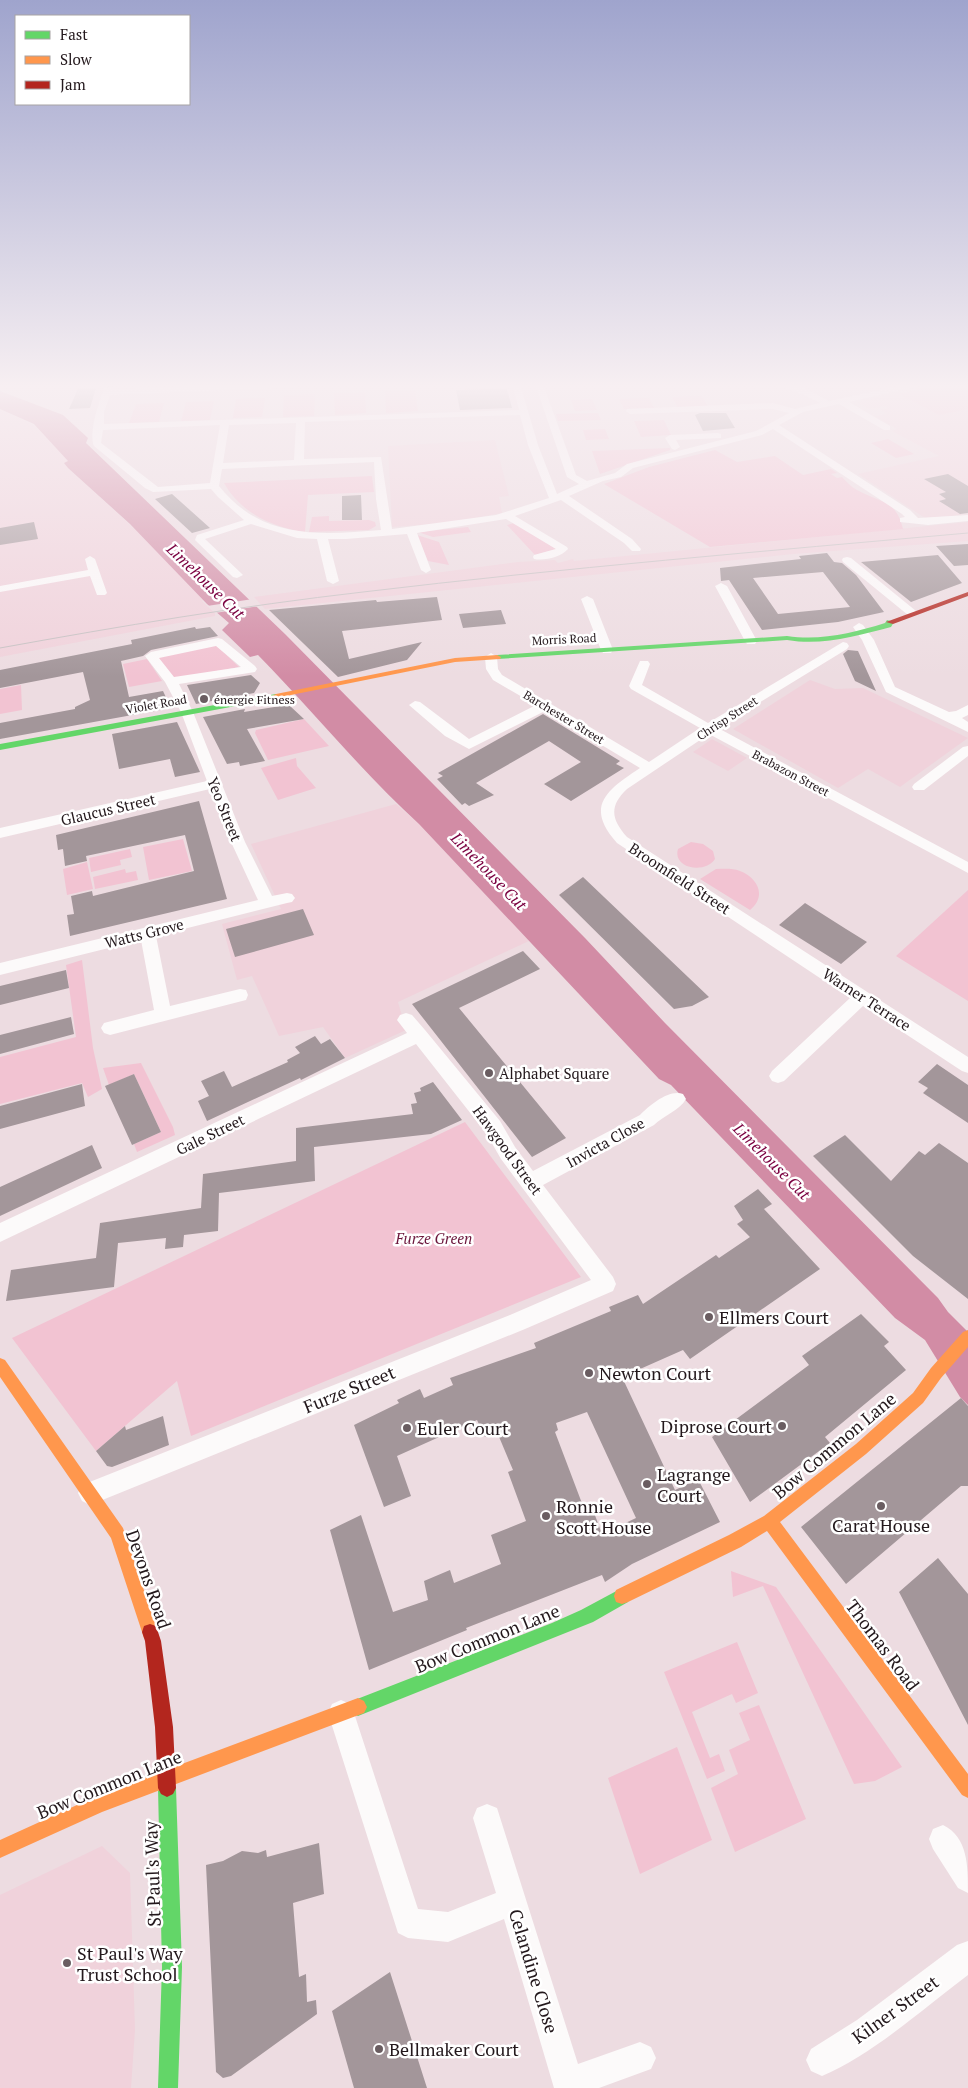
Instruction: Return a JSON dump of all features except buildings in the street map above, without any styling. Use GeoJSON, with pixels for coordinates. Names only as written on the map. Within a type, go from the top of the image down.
{"type":"FeatureCollection","features":[{"type":"Feature","properties":{"kind":"main road","name":"Chrisp Street"},"geometry":{"type":"LineString","coordinates":[[841,637],[861,629],[888,625],[890,621],[968,594]]}},
{"type":"Feature","properties":{"kind":"main road","name":"Morris Road"},"geometry":{"type":"LineString","coordinates":[[346,682],[455,660],[751,641],[787,638],[791,635],[841,637]]}},
{"type":"Feature","properties":{"kind":"main road","name":"Violet Road"},"geometry":{"type":"LineString","coordinates":[[0,747],[346,682]]}},
{"type":"Feature","properties":{"kind":"main road","name":"Bow Common Lane"},"geometry":{"type":"LineString","coordinates":[[0,1849],[99,1804],[471,1664],[579,1620],[636,1588],[735,1541],[769,1522],[861,1449],[918,1398],[936,1373],[968,1337]]}},
{"type":"Feature","properties":{"kind":"main road","name":"Devons Road"},"geometry":{"type":"LineString","coordinates":[[0,1365],[117,1534],[153,1641],[164,1727],[167,1779]]}},
{"type":"Feature","properties":{"kind":"main road","name":"Thomas Road"},"geometry":{"type":"LineString","coordinates":[[769,1522],[968,1789]]}},
{"type":"Feature","properties":{"kind":"main road","name":"St Paul's Way"},"geometry":{"type":"LineString","coordinates":[[167,1779],[172,1967],[168,2088]]}},
{"type":"Feature","properties":{"kind":"street"},"geometry":{"type":"LineString","coordinates":[[142,481],[156,490],[214,486]]}},
{"type":"Feature","properties":{"kind":"street"},"geometry":{"type":"LineString","coordinates":[[215,481],[214,486],[221,495],[251,521],[272,529],[298,535],[322,537],[467,523],[507,515],[599,481]]}},
{"type":"Feature","properties":{"kind":"street"},"geometry":{"type":"LineString","coordinates":[[380,481],[387,532]]}},
{"type":"Feature","properties":{"kind":"street"},"geometry":{"type":"LineString","coordinates":[[546,481],[551,494],[622,536],[636,550]]}},
{"type":"Feature","properties":{"kind":"street"},"geometry":{"type":"LineString","coordinates":[[581,481],[588,485]]}},
{"type":"Feature","properties":{"kind":"street"},"geometry":{"type":"LineString","coordinates":[[859,481],[906,512],[916,522]]}},
{"type":"Feature","properties":{"kind":"street"},"geometry":{"type":"LineString","coordinates":[[507,515],[563,550],[558,553],[538,557]]}},
{"type":"Feature","properties":{"kind":"street"},"geometry":{"type":"LineString","coordinates":[[904,520],[916,522],[968,518]]}},
{"type":"Feature","properties":{"kind":"street"},"geometry":{"type":"LineString","coordinates":[[237,575],[200,540],[201,537],[251,521]]}},
{"type":"Feature","properties":{"kind":"street"},"geometry":{"type":"LineString","coordinates":[[410,529],[426,570]]}},
{"type":"Feature","properties":{"kind":"street"},"geometry":{"type":"LineString","coordinates":[[322,537],[333,581]]}},
{"type":"Feature","properties":{"kind":"street"},"geometry":{"type":"LineString","coordinates":[[90,558],[101,593]]}},
{"type":"Feature","properties":{"kind":"street"},"geometry":{"type":"LineString","coordinates":[[847,560],[912,613]]}},
{"type":"Feature","properties":{"kind":"street"},"geometry":{"type":"LineString","coordinates":[[0,588],[94,572]]}},
{"type":"Feature","properties":{"kind":"street"},"geometry":{"type":"LineString","coordinates":[[721,586],[751,641]]}},
{"type":"Feature","properties":{"kind":"street"},"geometry":{"type":"LineString","coordinates":[[586,599],[607,650]]}},
{"type":"Feature","properties":{"kind":"street"},"geometry":{"type":"LineString","coordinates":[[861,629],[890,689],[968,728]]}},
{"type":"Feature","properties":{"kind":"street","name":"Chrisp Street"},"geometry":{"type":"LineString","coordinates":[[614,793],[841,637]]}},
{"type":"Feature","properties":{"kind":"street","name":"Yeo Street"},"geometry":{"type":"LineString","coordinates":[[171,681],[251,669],[218,642],[151,656],[171,681],[188,712],[238,842],[267,903]]}},
{"type":"Feature","properties":{"kind":"street","name":"Barchester Street"},"geometry":{"type":"LineString","coordinates":[[490,657],[492,669],[497,677],[650,768]]}},
{"type":"Feature","properties":{"kind":"street","name":"Brabazon Street"},"geometry":{"type":"LineString","coordinates":[[644,664],[635,686],[968,868]]}},
{"type":"Feature","properties":{"kind":"street"},"geometry":{"type":"LineString","coordinates":[[415,704],[450,733],[468,745],[546,705]]}},
{"type":"Feature","properties":{"kind":"street"},"geometry":{"type":"LineString","coordinates":[[946,716],[960,715],[968,708]]}},
{"type":"Feature","properties":{"kind":"street"},"geometry":{"type":"LineString","coordinates":[[919,787],[968,750]]}},
{"type":"Feature","properties":{"kind":"street","name":"Glaucus Street"},"geometry":{"type":"LineString","coordinates":[[0,834],[215,784]]}},
{"type":"Feature","properties":{"kind":"street","name":"Broomfield Street"},"geometry":{"type":"LineString","coordinates":[[614,793],[606,811],[610,826],[622,840],[783,944]]}},
{"type":"Feature","properties":{"kind":"street","name":"Watts Grove"},"geometry":{"type":"LineString","coordinates":[[0,968],[287,898]]}},
{"type":"Feature","properties":{"kind":"street"},"geometry":{"type":"LineString","coordinates":[[146,932],[163,1015]]}},
{"type":"Feature","properties":{"kind":"street","name":"Warner Terrace"},"geometry":{"type":"LineString","coordinates":[[783,944],[968,1066]]}},
{"type":"Feature","properties":{"kind":"street"},"geometry":{"type":"LineString","coordinates":[[110,1028],[240,995]]}},
{"type":"Feature","properties":{"kind":"street"},"geometry":{"type":"LineString","coordinates":[[778,1076],[863,996]]}},
{"type":"Feature","properties":{"kind":"street","name":"Hawgood Street"},"geometry":{"type":"LineString","coordinates":[[406,1020],[493,1127],[508,1153],[606,1284]]}},
{"type":"Feature","properties":{"kind":"street","name":"Gale Street"},"geometry":{"type":"LineString","coordinates":[[0,1233],[420,1035]]}},
{"type":"Feature","properties":{"kind":"street","name":"Invicta Close"},"geometry":{"type":"LineString","coordinates":[[531,1182],[647,1120],[655,1112],[676,1099]]}},
{"type":"Feature","properties":{"kind":"street","name":"Furze Street"},"geometry":{"type":"LineString","coordinates":[[90,1493],[517,1322],[606,1284]]}},
{"type":"Feature","properties":{"kind":"street","name":"Celandine Close"},"geometry":{"type":"LineString","coordinates":[[341,1713],[408,1923],[448,1927],[513,1900],[568,2083],[640,2058]]}},
{"type":"Feature","properties":{"kind":"street"},"geometry":{"type":"LineString","coordinates":[[487,1818],[513,1900]]}},
{"type":"Feature","properties":{"kind":"street"},"geometry":{"type":"LineString","coordinates":[[943,1839],[968,1878]]}},
{"type":"Feature","properties":{"kind":"street","name":"Kilner Street"},"geometry":{"type":"LineString","coordinates":[[822,2060],[868,2031],[968,1956]]}},
{"type":"Feature","properties":{"kind":"shaded area"},"geometry":{"type":"Polygon","coordinates":[[[0,481],[83,481],[139,533],[215,613],[215,616],[0,657],[0,481]]]}},
{"type":"Feature","properties":{"kind":"shaded area"},"geometry":{"type":"Polygon","coordinates":[[[390,481],[505,481],[509,496],[499,497],[502,513],[446,523],[392,527],[390,481]]]}},
{"type":"Feature","properties":{"kind":"shaded area"},"geometry":{"type":"Polygon","coordinates":[[[869,481],[929,481],[946,492],[939,494],[946,499],[940,501],[962,515],[925,518],[869,481]]]}},
{"type":"Feature","properties":{"kind":"shaded area"},"geometry":{"type":"Polygon","coordinates":[[[940,481],[968,481],[968,486],[940,481]]]}},
{"type":"Feature","properties":{"kind":"shaded area"},"geometry":{"type":"Polygon","coordinates":[[[968,522],[968,541],[793,554],[265,609],[254,597],[518,562],[555,560],[558,563],[573,559],[574,561],[968,522]]]}},
{"type":"Feature","properties":{"kind":"shaded area"},"geometry":{"type":"Polygon","coordinates":[[[810,680],[835,689],[863,688],[968,738],[900,787],[868,769],[838,788],[733,729],[810,680]]]}},
{"type":"Feature","properties":{"kind":"shaded area"},"geometry":{"type":"Polygon","coordinates":[[[712,739],[747,758],[728,771],[693,752],[712,739]]]}},
{"type":"Feature","properties":{"kind":"shaded area"},"geometry":{"type":"Polygon","coordinates":[[[396,804],[419,824],[529,941],[398,1002],[406,1030],[345,1058],[323,1027],[279,1036],[252,976],[237,980],[222,924],[281,909],[251,844],[396,804]]]}},
{"type":"Feature","properties":{"kind":"shaded area","name":"St Paul's Way Trust School"},"geometry":{"type":"Polygon","coordinates":[[[102,1846],[130,1873],[135,2030],[131,2088],[0,2088],[0,1895],[102,1846]]]}},
{"type":"Feature","properties":{"kind":"green space"},"geometry":{"type":"Polygon","coordinates":[[[373,481],[374,492],[308,495],[305,532],[293,530],[258,517],[239,503],[224,483],[373,481]]]}},
{"type":"Feature","properties":{"kind":"green space"},"geometry":{"type":"Polygon","coordinates":[[[611,481],[846,481],[855,489],[891,507],[900,519],[903,529],[710,547],[604,484],[611,481]]]}},
{"type":"Feature","properties":{"kind":"green space"},"geometry":{"type":"Polygon","coordinates":[[[329,516],[329,521],[369,520],[375,522],[376,526],[369,530],[309,532],[312,517],[329,516]]]}},
{"type":"Feature","properties":{"kind":"green space"},"geometry":{"type":"Polygon","coordinates":[[[514,523],[556,549],[535,555],[507,525],[514,523]]]}},
{"type":"Feature","properties":{"kind":"green space"},"geometry":{"type":"Polygon","coordinates":[[[468,527],[471,532],[433,537],[418,532],[468,527]]]}},
{"type":"Feature","properties":{"kind":"green space"},"geometry":{"type":"Polygon","coordinates":[[[417,535],[439,542],[449,565],[428,561],[417,535]]]}},
{"type":"Feature","properties":{"kind":"green space"},"geometry":{"type":"Polygon","coordinates":[[[216,645],[239,667],[173,679],[158,657],[216,645]]]}},
{"type":"Feature","properties":{"kind":"green space"},"geometry":{"type":"Polygon","coordinates":[[[147,659],[162,681],[129,687],[123,664],[147,659]]]}},
{"type":"Feature","properties":{"kind":"green space"},"geometry":{"type":"Polygon","coordinates":[[[21,685],[22,710],[0,714],[0,689],[21,685]]]}},
{"type":"Feature","properties":{"kind":"green space"},"geometry":{"type":"Polygon","coordinates":[[[304,719],[329,746],[268,760],[255,733],[256,730],[304,719]]]}},
{"type":"Feature","properties":{"kind":"green space"},"geometry":{"type":"Polygon","coordinates":[[[296,758],[297,766],[316,788],[278,800],[261,768],[296,758]]]}},
{"type":"Feature","properties":{"kind":"green space"},"geometry":{"type":"Polygon","coordinates":[[[183,839],[192,871],[149,880],[143,847],[183,839]]]}},
{"type":"Feature","properties":{"kind":"green space"},"geometry":{"type":"Polygon","coordinates":[[[691,842],[703,844],[713,851],[715,859],[711,864],[698,868],[685,865],[680,861],[677,856],[678,849],[691,842]]]}},
{"type":"Feature","properties":{"kind":"green space"},"geometry":{"type":"Polygon","coordinates":[[[130,849],[132,857],[120,860],[121,865],[91,872],[89,858],[130,849]]]}},
{"type":"Feature","properties":{"kind":"green space"},"geometry":{"type":"Polygon","coordinates":[[[87,862],[93,889],[67,895],[63,869],[87,862]]]}},
{"type":"Feature","properties":{"kind":"green space"},"geometry":{"type":"Polygon","coordinates":[[[125,869],[126,873],[136,871],[138,880],[95,889],[93,877],[125,869]]]}},
{"type":"Feature","properties":{"kind":"green space"},"geometry":{"type":"Polygon","coordinates":[[[716,869],[740,871],[752,878],[756,883],[759,893],[755,905],[750,910],[700,879],[716,869]]]}},
{"type":"Feature","properties":{"kind":"green space"},"geometry":{"type":"Polygon","coordinates":[[[968,890],[968,1001],[896,956],[968,890]]]}},
{"type":"Feature","properties":{"kind":"green space"},"geometry":{"type":"Polygon","coordinates":[[[82,960],[93,1048],[102,1089],[88,1097],[82,1083],[0,1104],[0,1057],[76,1037],[66,965],[82,960]]]}},
{"type":"Feature","properties":{"kind":"green space"},"geometry":{"type":"Polygon","coordinates":[[[141,1063],[173,1127],[175,1135],[137,1152],[134,1144],[161,1132],[134,1074],[109,1085],[103,1068],[141,1063]]]}},
{"type":"Feature","properties":{"kind":"green space","name":"Furze Green"},"geometry":{"type":"Polygon","coordinates":[[[465,1122],[581,1277],[191,1436],[177,1381],[96,1451],[12,1338],[465,1122]]]}},
{"type":"Feature","properties":{"kind":"green space"},"geometry":{"type":"Polygon","coordinates":[[[731,1571],[776,1587],[902,1767],[875,1781],[854,1784],[763,1586],[733,1597],[731,1571]]]}},
{"type":"Feature","properties":{"kind":"green space"},"geometry":{"type":"Polygon","coordinates":[[[737,1642],[758,1693],[736,1703],[732,1694],[692,1712],[710,1758],[719,1754],[725,1771],[707,1779],[664,1672],[737,1642]]]}},
{"type":"Feature","properties":{"kind":"green space"},"geometry":{"type":"Polygon","coordinates":[[[759,1705],[806,1819],[735,1852],[711,1788],[738,1774],[729,1750],[750,1740],[739,1713],[759,1705]]]}},
{"type":"Feature","properties":{"kind":"green space"},"geometry":{"type":"Polygon","coordinates":[[[677,1747],[712,1840],[640,1874],[608,1778],[677,1747]]]}},
{"type":"Feature","properties":{"kind":"water","name":"Limehouse Cut"},"geometry":{"type":"Polygon","coordinates":[[[83,481],[126,481],[285,634],[585,938],[665,1023],[938,1298],[948,1312],[968,1332],[968,1405],[960,1397],[925,1340],[895,1318],[671,1085],[659,1079],[419,824],[357,762],[258,655],[250,657],[222,630],[229,623],[207,604],[130,524],[83,481]]]}},
{"type":"Feature","properties":{"kind":"pier"},"geometry":{"type":"Polygon","coordinates":[[[253,599],[260,606],[215,613],[207,606],[253,599]]]}},
{"type":"Feature","properties":{"kind":"tram line"},"geometry":{"type":"LineString","coordinates":[[0,648],[181,617],[438,583],[968,533]]}},
{"type":"Feature","properties":{"kind":"traffic: fast"},"geometry":{"type":"LineString","coordinates":[[497,657],[787,638],[800,640],[838,638],[888,625],[890,622]]}},
{"type":"Feature","properties":{"kind":"traffic: fast"},"geometry":{"type":"LineString","coordinates":[[0,747],[276,696]]}},
{"type":"Feature","properties":{"kind":"traffic: fast"},"geometry":{"type":"LineString","coordinates":[[358,1707],[555,1630],[587,1616],[622,1596]]}},
{"type":"Feature","properties":{"kind":"traffic: fast"},"geometry":{"type":"LineString","coordinates":[[167,1788],[172,1967],[168,2088]]}},
{"type":"Feature","properties":{"kind":"traffic: slow"},"geometry":{"type":"LineString","coordinates":[[276,696],[455,660],[497,657]]}},
{"type":"Feature","properties":{"kind":"traffic: slow"},"geometry":{"type":"LineString","coordinates":[[622,1596],[735,1541],[769,1521],[861,1449],[918,1398],[936,1373],[968,1337]]}},
{"type":"Feature","properties":{"kind":"traffic: slow"},"geometry":{"type":"LineString","coordinates":[[0,1365],[117,1534],[150,1632]]}},
{"type":"Feature","properties":{"kind":"traffic: slow"},"geometry":{"type":"LineString","coordinates":[[769,1521],[968,1789]]}},
{"type":"Feature","properties":{"kind":"traffic: slow"},"geometry":{"type":"LineString","coordinates":[[0,1849],[99,1804],[358,1707]]}},
{"type":"Feature","properties":{"kind":"traffic: jam"},"geometry":{"type":"LineString","coordinates":[[890,622],[968,594]]}},
{"type":"Feature","properties":{"kind":"traffic: jam"},"geometry":{"type":"LineString","coordinates":[[150,1632],[153,1641],[164,1727],[167,1788]]}},
{"type":"Feature","properties":{"kind":"place","name":"énergie Fitness"},"geometry":{"type":"Point","coordinates":[204,699]}},
{"type":"Feature","properties":{"kind":"place","name":"Alphabet Square"},"geometry":{"type":"Point","coordinates":[489,1073]}},
{"type":"Feature","properties":{"kind":"place","name":"Ellmers Court"},"geometry":{"type":"Point","coordinates":[709,1317]}},
{"type":"Feature","properties":{"kind":"place","name":"Newton Court"},"geometry":{"type":"Point","coordinates":[589,1373]}},
{"type":"Feature","properties":{"kind":"place","name":"Diprose Court"},"geometry":{"type":"Point","coordinates":[782,1426]}},
{"type":"Feature","properties":{"kind":"place","name":"Euler Court"},"geometry":{"type":"Point","coordinates":[407,1428]}},
{"type":"Feature","properties":{"kind":"place","name":"Lagrange Court"},"geometry":{"type":"Point","coordinates":[647,1484]}},
{"type":"Feature","properties":{"kind":"place","name":"Carat House"},"geometry":{"type":"Point","coordinates":[881,1506]}},
{"type":"Feature","properties":{"kind":"place","name":"Ronnie Scott House"},"geometry":{"type":"Point","coordinates":[546,1516]}},
{"type":"Feature","properties":{"kind":"place","name":"St Paul's Way Trust School"},"geometry":{"type":"Point","coordinates":[67,1963]}},
{"type":"Feature","properties":{"kind":"place","name":"Bellmaker Court"},"geometry":{"type":"Point","coordinates":[379,2049]}}]}
